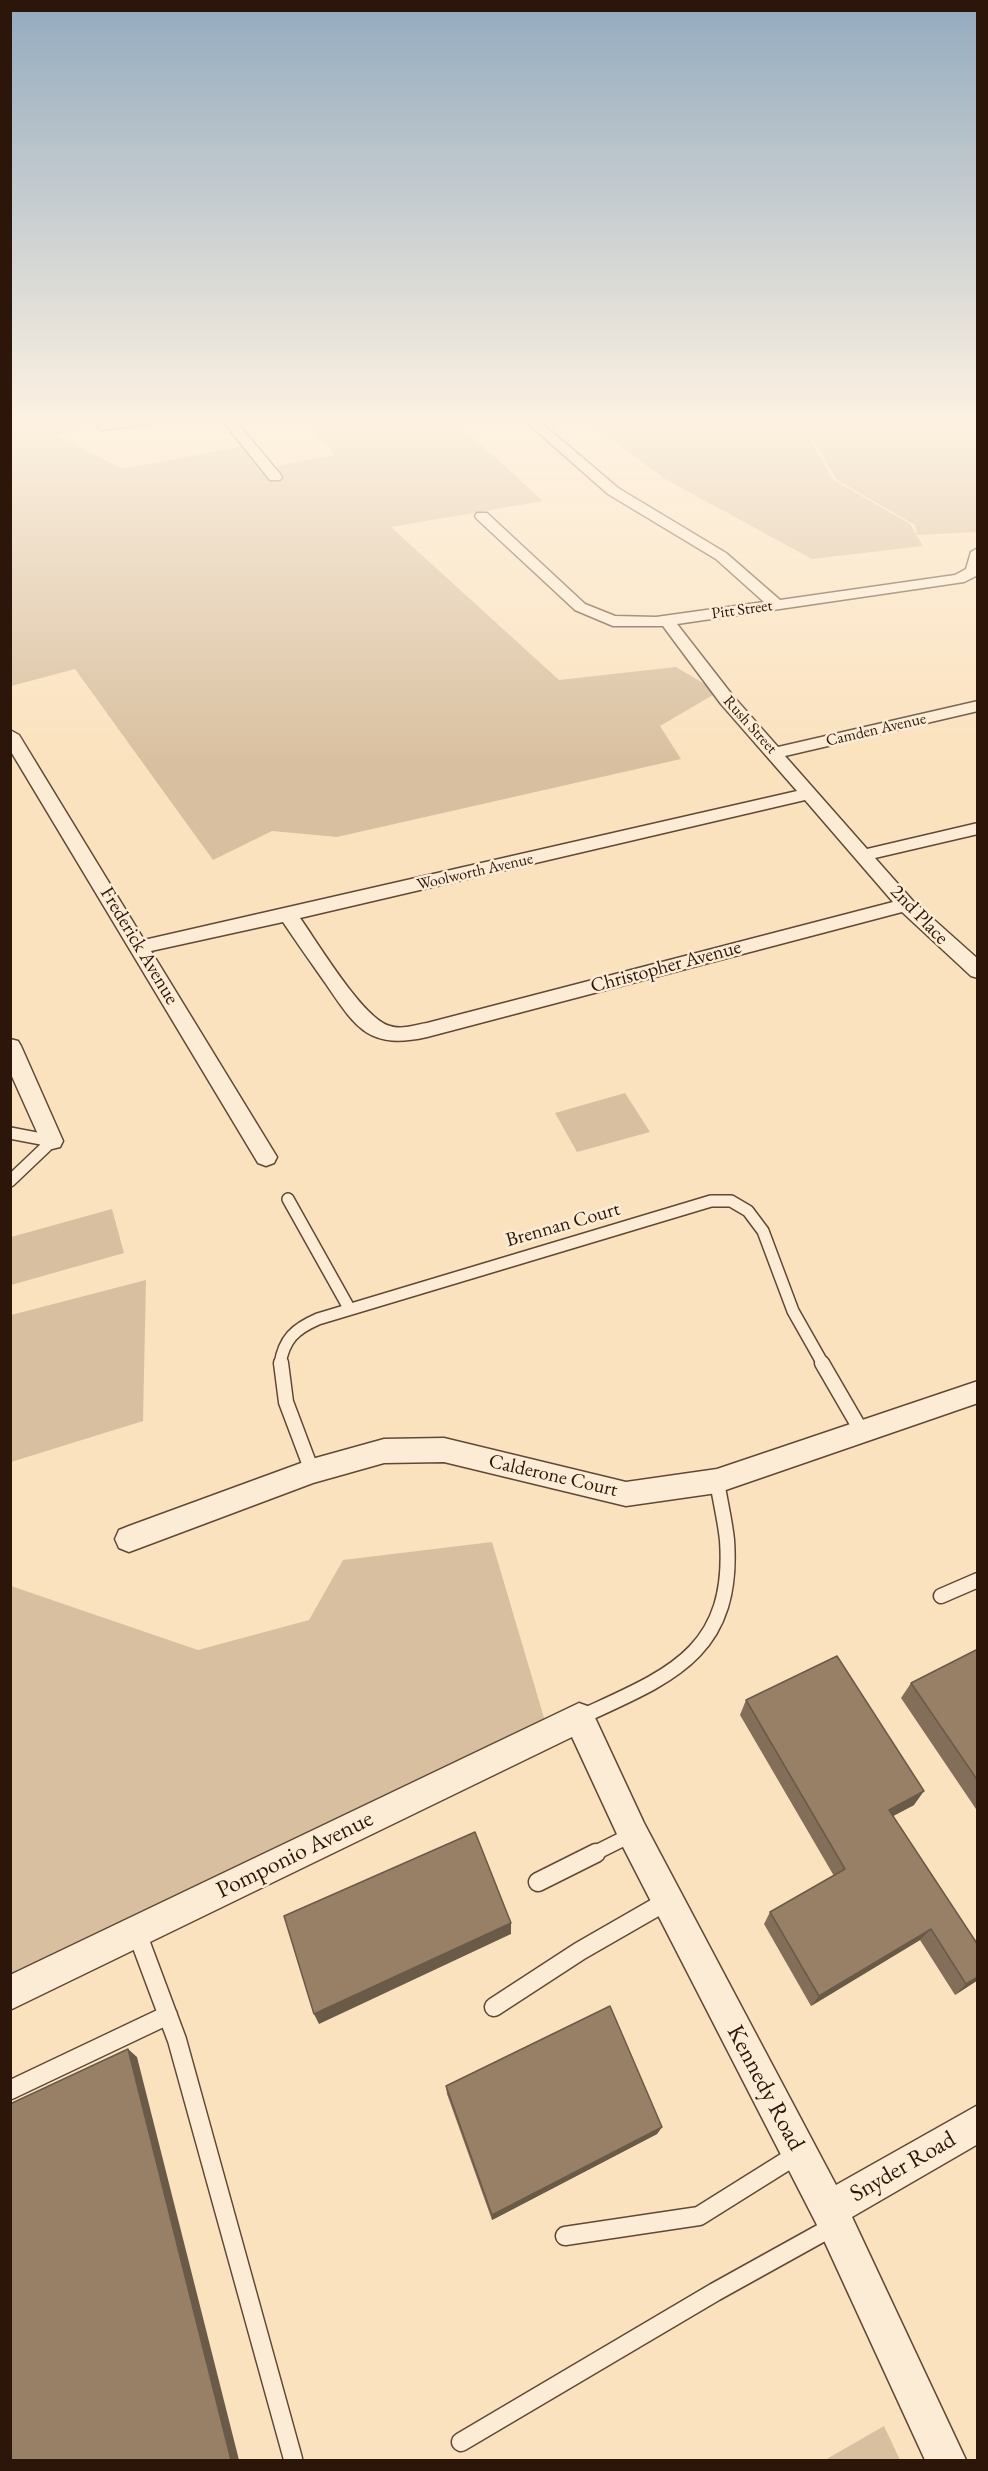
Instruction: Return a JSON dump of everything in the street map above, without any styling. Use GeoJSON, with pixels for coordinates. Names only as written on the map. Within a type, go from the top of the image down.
{"type":"FeatureCollection","features":[{"type":"Feature","properties":{"kind":"street","name":"Pitt Street"},"geometry":{"type":"LineString","coordinates":[[503,535],[576,604],[589,613],[627,623],[667,621],[959,579],[973,571],[978,552]]}},
{"type":"Feature","properties":{"kind":"street"},"geometry":{"type":"LineString","coordinates":[[687,535],[721,556],[777,605]]}},
{"type":"Feature","properties":{"kind":"street","name":"Rush Street"},"geometry":{"type":"LineString","coordinates":[[667,621],[727,700],[836,826]]}},
{"type":"Feature","properties":{"kind":"street","name":"Camden Avenue"},"geometry":{"type":"LineString","coordinates":[[775,753],[978,706]]}},
{"type":"Feature","properties":{"kind":"street","name":"Frederick Avenue"},"geometry":{"type":"LineString","coordinates":[[10,735],[266,1157]]}},
{"type":"Feature","properties":{"kind":"street","name":"Woolworth Avenue"},"geometry":{"type":"LineString","coordinates":[[140,947],[288,915],[809,794]]}},
{"type":"Feature","properties":{"kind":"street","name":"2nd Place"},"geometry":{"type":"LineString","coordinates":[[836,826],[906,905],[978,971]]}},
{"type":"Feature","properties":{"kind":"street"},"geometry":{"type":"LineString","coordinates":[[864,855],[978,828]]}},
{"type":"Feature","properties":{"kind":"street","name":"Christopher Avenue"},"geometry":{"type":"LineString","coordinates":[[288,915],[360,1018],[374,1029],[391,1035],[427,1030],[906,905]]}},
{"type":"Feature","properties":{"kind":"street"},"geometry":{"type":"LineString","coordinates":[[10,1046],[52,1141]]}},
{"type":"Feature","properties":{"kind":"street","name":"Calderone Court"},"geometry":{"type":"LineString","coordinates":[[129,1539],[312,1471],[384,1451],[444,1450],[626,1494],[717,1481],[978,1392]]}},
{"type":"Feature","properties":{"kind":"street","name":"Kennedy Road"},"geometry":{"type":"LineString","coordinates":[[579,1718],[633,1834],[832,2217],[946,2460]]}},
{"type":"Feature","properties":{"kind":"street","name":"Pomponio Avenue"},"geometry":{"type":"LineString","coordinates":[[10,1993],[579,1718]]}},
{"type":"Feature","properties":{"kind":"street","name":"Snyder Road"},"geometry":{"type":"LineString","coordinates":[[832,2217],[978,2123]]}},
{"type":"Feature","properties":{"kind":"lane"},"geometry":{"type":"LineString","coordinates":[[10,1133],[52,1141]]}},
{"type":"Feature","properties":{"kind":"lane"},"geometry":{"type":"LineString","coordinates":[[10,1182],[52,1141]]}},
{"type":"Feature","properties":{"kind":"lane"},"geometry":{"type":"LineString","coordinates":[[288,1199],[349,1308]]}},
{"type":"Feature","properties":{"kind":"lane","name":"Brennan Court"},"geometry":{"type":"LineString","coordinates":[[312,1471],[283,1392],[279,1354],[291,1334],[349,1308],[711,1201],[731,1201],[748,1211],[763,1231],[793,1311],[862,1432]]}},
{"type":"Feature","properties":{"kind":"lane"},"geometry":{"type":"LineString","coordinates":[[579,1718],[636,1691],[687,1661],[711,1632],[724,1591],[728,1549],[717,1481]]}},
{"type":"Feature","properties":{"kind":"lane"},"geometry":{"type":"LineString","coordinates":[[941,1596],[978,1580]]}},
{"type":"Feature","properties":{"kind":"lane"},"geometry":{"type":"LineString","coordinates":[[538,1881],[633,1834]]}},
{"type":"Feature","properties":{"kind":"lane"},"geometry":{"type":"LineString","coordinates":[[494,2007],[580,1951],[667,1901]]}},
{"type":"Feature","properties":{"kind":"lane"},"geometry":{"type":"LineString","coordinates":[[136,1932],[177,2040],[293,2459]]}},
{"type":"Feature","properties":{"kind":"lane"},"geometry":{"type":"LineString","coordinates":[[10,2090],[168,2015]]}},
{"type":"Feature","properties":{"kind":"lane"},"geometry":{"type":"LineString","coordinates":[[566,2236],[699,2216],[799,2153]]}},
{"type":"Feature","properties":{"kind":"lane"},"geometry":{"type":"LineString","coordinates":[[461,2442],[715,2292],[832,2217]]}},
{"type":"Feature","properties":{"kind":"shaded area"},"geometry":{"type":"Polygon","coordinates":[[[11,535],[400,535],[559,680],[676,667],[718,692],[660,726],[681,759],[337,837],[272,831],[213,860],[75,669],[11,686],[11,535]]]}},
{"type":"Feature","properties":{"kind":"shaded area"},"geometry":{"type":"Polygon","coordinates":[[[768,535],[917,535],[923,546],[812,559],[768,535]]]}},
{"type":"Feature","properties":{"kind":"shaded area"},"geometry":{"type":"Polygon","coordinates":[[[625,1093],[650,1132],[577,1152],[555,1113],[625,1093]]]}},
{"type":"Feature","properties":{"kind":"shaded area"},"geometry":{"type":"Polygon","coordinates":[[[112,1209],[124,1253],[11,1285],[11,1237],[112,1209]]]}},
{"type":"Feature","properties":{"kind":"shaded area"},"geometry":{"type":"Polygon","coordinates":[[[146,1280],[143,1421],[11,1462],[11,1315],[146,1280]]]}},
{"type":"Feature","properties":{"kind":"shaded area"},"geometry":{"type":"Polygon","coordinates":[[[492,1542],[547,1728],[11,1976],[11,1586],[198,1650],[309,1620],[343,1560],[492,1542]]]}},
{"type":"Feature","properties":{"kind":"shaded area"},"geometry":{"type":"Polygon","coordinates":[[[884,2426],[900,2460],[825,2460],[884,2426]]]}},
{"type":"Feature","properties":{"kind":"building"},"geometry":{"type":"Polygon","coordinates":[[[978,1649],[978,1781],[911,1683],[978,1649]]]}},
{"type":"Feature","properties":{"kind":"building"},"geometry":{"type":"Polygon","coordinates":[[[837,1656],[924,1791],[889,1810],[978,1945],[978,1977],[966,1984],[931,1929],[819,1996],[770,1912],[845,1869],[746,1700],[837,1656]]]}},
{"type":"Feature","properties":{"kind":"building"},"geometry":{"type":"Polygon","coordinates":[[[475,1832],[511,1923],[314,2014],[284,1916],[475,1832]]]}},
{"type":"Feature","properties":{"kind":"building"},"geometry":{"type":"Polygon","coordinates":[[[610,2006],[662,2127],[492,2215],[446,2086],[610,2006]]]}},
{"type":"Feature","properties":{"kind":"building"},"geometry":{"type":"Polygon","coordinates":[[[128,2049],[231,2460],[10,2460],[10,2104],[128,2049]]]}}]}
